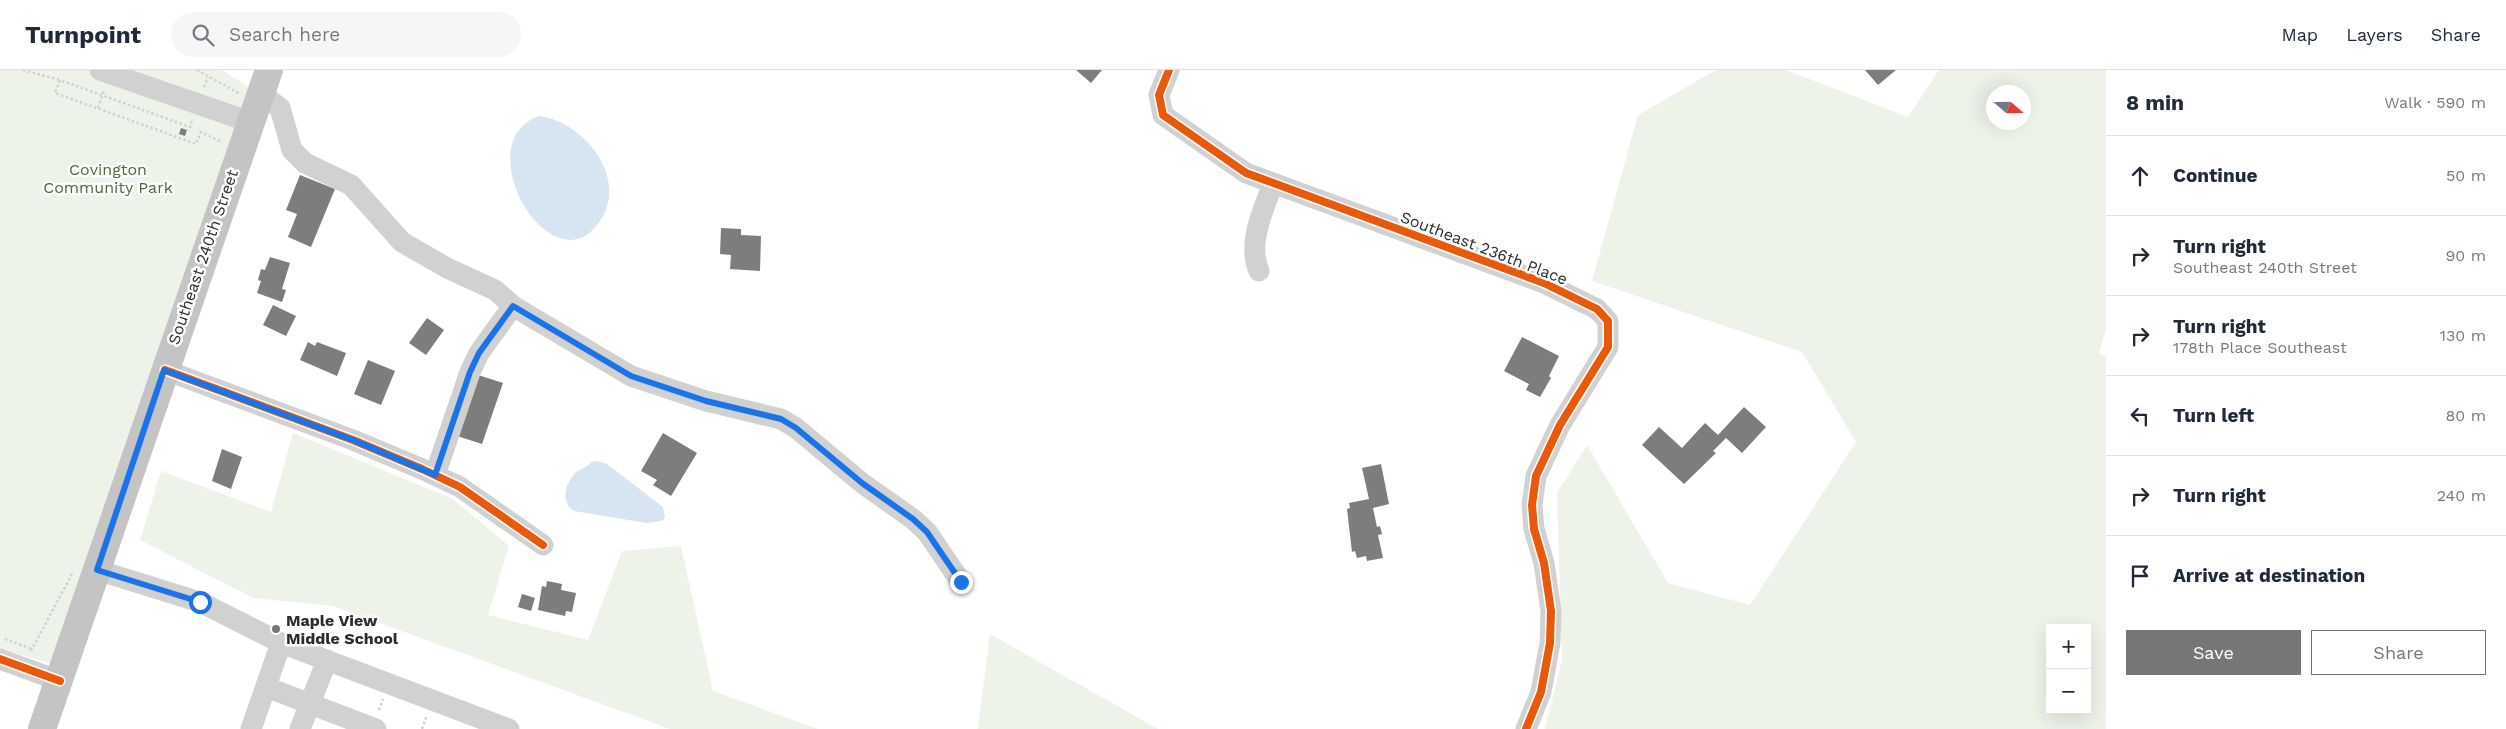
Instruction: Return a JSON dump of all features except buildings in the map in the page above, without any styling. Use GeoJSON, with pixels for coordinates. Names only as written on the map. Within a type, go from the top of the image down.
{"type":"FeatureCollection","features":[{"type":"Feature","properties":{"kind":"main road","name":"Southeast 240th Street"},"geometry":{"type":"LineString","coordinates":[[42,729],[60,682],[164,370],[259,96]]}},
{"type":"Feature","properties":{"kind":"street"},"geometry":{"type":"LineString","coordinates":[[100,70],[198,104],[259,96],[280,108],[292,150],[305,163],[351,184],[402,242],[447,268],[494,290],[513,306],[631,376],[706,401],[781,419],[796,428],[862,483],[913,519],[927,532],[961,582]]}},
{"type":"Feature","properties":{"kind":"street","name":"Southeast 236th Place"},"geometry":{"type":"LineString","coordinates":[[1169,70],[1159,95],[1163,114],[1246,173],[1544,283],[1597,309],[1608,321],[1608,347],[1560,425],[1536,476],[1532,505],[1534,529],[1544,563],[1551,611],[1550,644],[1541,692],[1526,729]]}},
{"type":"Feature","properties":{"kind":"street"},"geometry":{"type":"LineString","coordinates":[[1260,271],[1254,252],[1260,222],[1272,184]]}},
{"type":"Feature","properties":{"kind":"street"},"geometry":{"type":"LineString","coordinates":[[435,475],[470,372],[479,353],[513,306]]}},
{"type":"Feature","properties":{"kind":"street"},"geometry":{"type":"LineString","coordinates":[[164,370],[353,440],[435,475],[460,487],[543,545]]}},
{"type":"Feature","properties":{"kind":"street"},"geometry":{"type":"LineString","coordinates":[[97,570],[200,602],[281,643],[499,727]]}},
{"type":"Feature","properties":{"kind":"street"},"geometry":{"type":"LineString","coordinates":[[251,729],[281,643]]}},
{"type":"Feature","properties":{"kind":"street"},"geometry":{"type":"LineString","coordinates":[[0,659],[60,682]]}},
{"type":"Feature","properties":{"kind":"street"},"geometry":{"type":"LineString","coordinates":[[300,729],[327,660]]}},
{"type":"Feature","properties":{"kind":"street"},"geometry":{"type":"LineString","coordinates":[[266,687],[374,728]]}},
{"type":"Feature","properties":{"kind":"path"},"geometry":{"type":"LineString","coordinates":[[23,70],[60,80],[190,127],[208,76]]}},
{"type":"Feature","properties":{"kind":"path"},"geometry":{"type":"LineString","coordinates":[[197,70],[259,96]]}},
{"type":"Feature","properties":{"kind":"path"},"geometry":{"type":"LineString","coordinates":[[60,80],[55,93],[196,144],[201,132],[215,137]]}},
{"type":"Feature","properties":{"kind":"path"},"geometry":{"type":"LineString","coordinates":[[5,639],[32,649]]}},
{"type":"Feature","properties":{"kind":"path"},"geometry":{"type":"LineString","coordinates":[[374,728],[389,684]]}},
{"type":"Feature","properties":{"kind":"green space","name":"Covington Community Park"},"geometry":{"type":"Polygon","coordinates":[[[0,70],[222,70],[253,90],[51,664],[0,648],[0,70]]]}},
{"type":"Feature","properties":{"kind":"green space"},"geometry":{"type":"Polygon","coordinates":[[[1716,70],[1786,70],[1908,117],[1939,70],[2106,70],[2106,329],[2099,353],[2106,357],[2106,729],[1545,729],[1562,660],[1557,493],[1587,445],[1668,583],[1750,605],[1856,442],[1802,352],[1592,281],[1638,115],[1716,70]]]}},
{"type":"Feature","properties":{"kind":"green space"},"geometry":{"type":"Polygon","coordinates":[[[293,433],[453,499],[509,546],[488,615],[588,640],[622,551],[681,546],[713,691],[818,729],[670,729],[333,606],[253,598],[140,540],[161,471],[271,512],[293,433]]]}},
{"type":"Feature","properties":{"kind":"green space"},"geometry":{"type":"Polygon","coordinates":[[[990,634],[1158,729],[978,729],[990,634]]]}},
{"type":"Feature","properties":{"kind":"shaded area"},"geometry":{"type":"Polygon","coordinates":[[[539,116],[556,121],[573,130],[587,142],[599,157],[606,173],[609,191],[606,208],[597,225],[578,239],[557,237],[538,224],[523,203],[513,178],[511,153],[519,131],[539,116]]]}},
{"type":"Feature","properties":{"kind":"shaded area"},"geometry":{"type":"Polygon","coordinates":[[[597,461],[607,464],[663,507],[665,517],[662,521],[647,523],[574,511],[567,503],[566,498],[569,483],[575,473],[588,466],[591,462],[597,461]]]}},
{"type":"Feature","properties":{"kind":"cycle path"},"geometry":{"type":"LineString","coordinates":[[1169,70],[1159,95],[1163,115],[1246,173],[1544,283],[1597,309],[1608,321],[1608,347],[1560,425],[1536,476],[1532,505],[1534,529],[1544,563],[1551,611],[1550,643],[1541,692],[1526,729]]}},
{"type":"Feature","properties":{"kind":"cycle path"},"geometry":{"type":"LineString","coordinates":[[165,370],[353,440],[422,469],[460,487],[543,545]]}},
{"type":"Feature","properties":{"kind":"cycle path"},"geometry":{"type":"LineString","coordinates":[[0,659],[60,681]]}},
{"type":"Feature","properties":{"kind":"place","name":"Maple View Middle School"},"geometry":{"type":"Point","coordinates":[276,629]}},
{"type":"Feature","properties":{"kind":"route"},"geometry":{"type":"LineString","coordinates":[[200,602],[97,570],[164,370],[353,440],[435,475],[470,372],[479,353],[513,306],[631,376],[706,401],[781,419],[796,428],[862,483],[913,519],[927,532],[961,582]]}}]}
